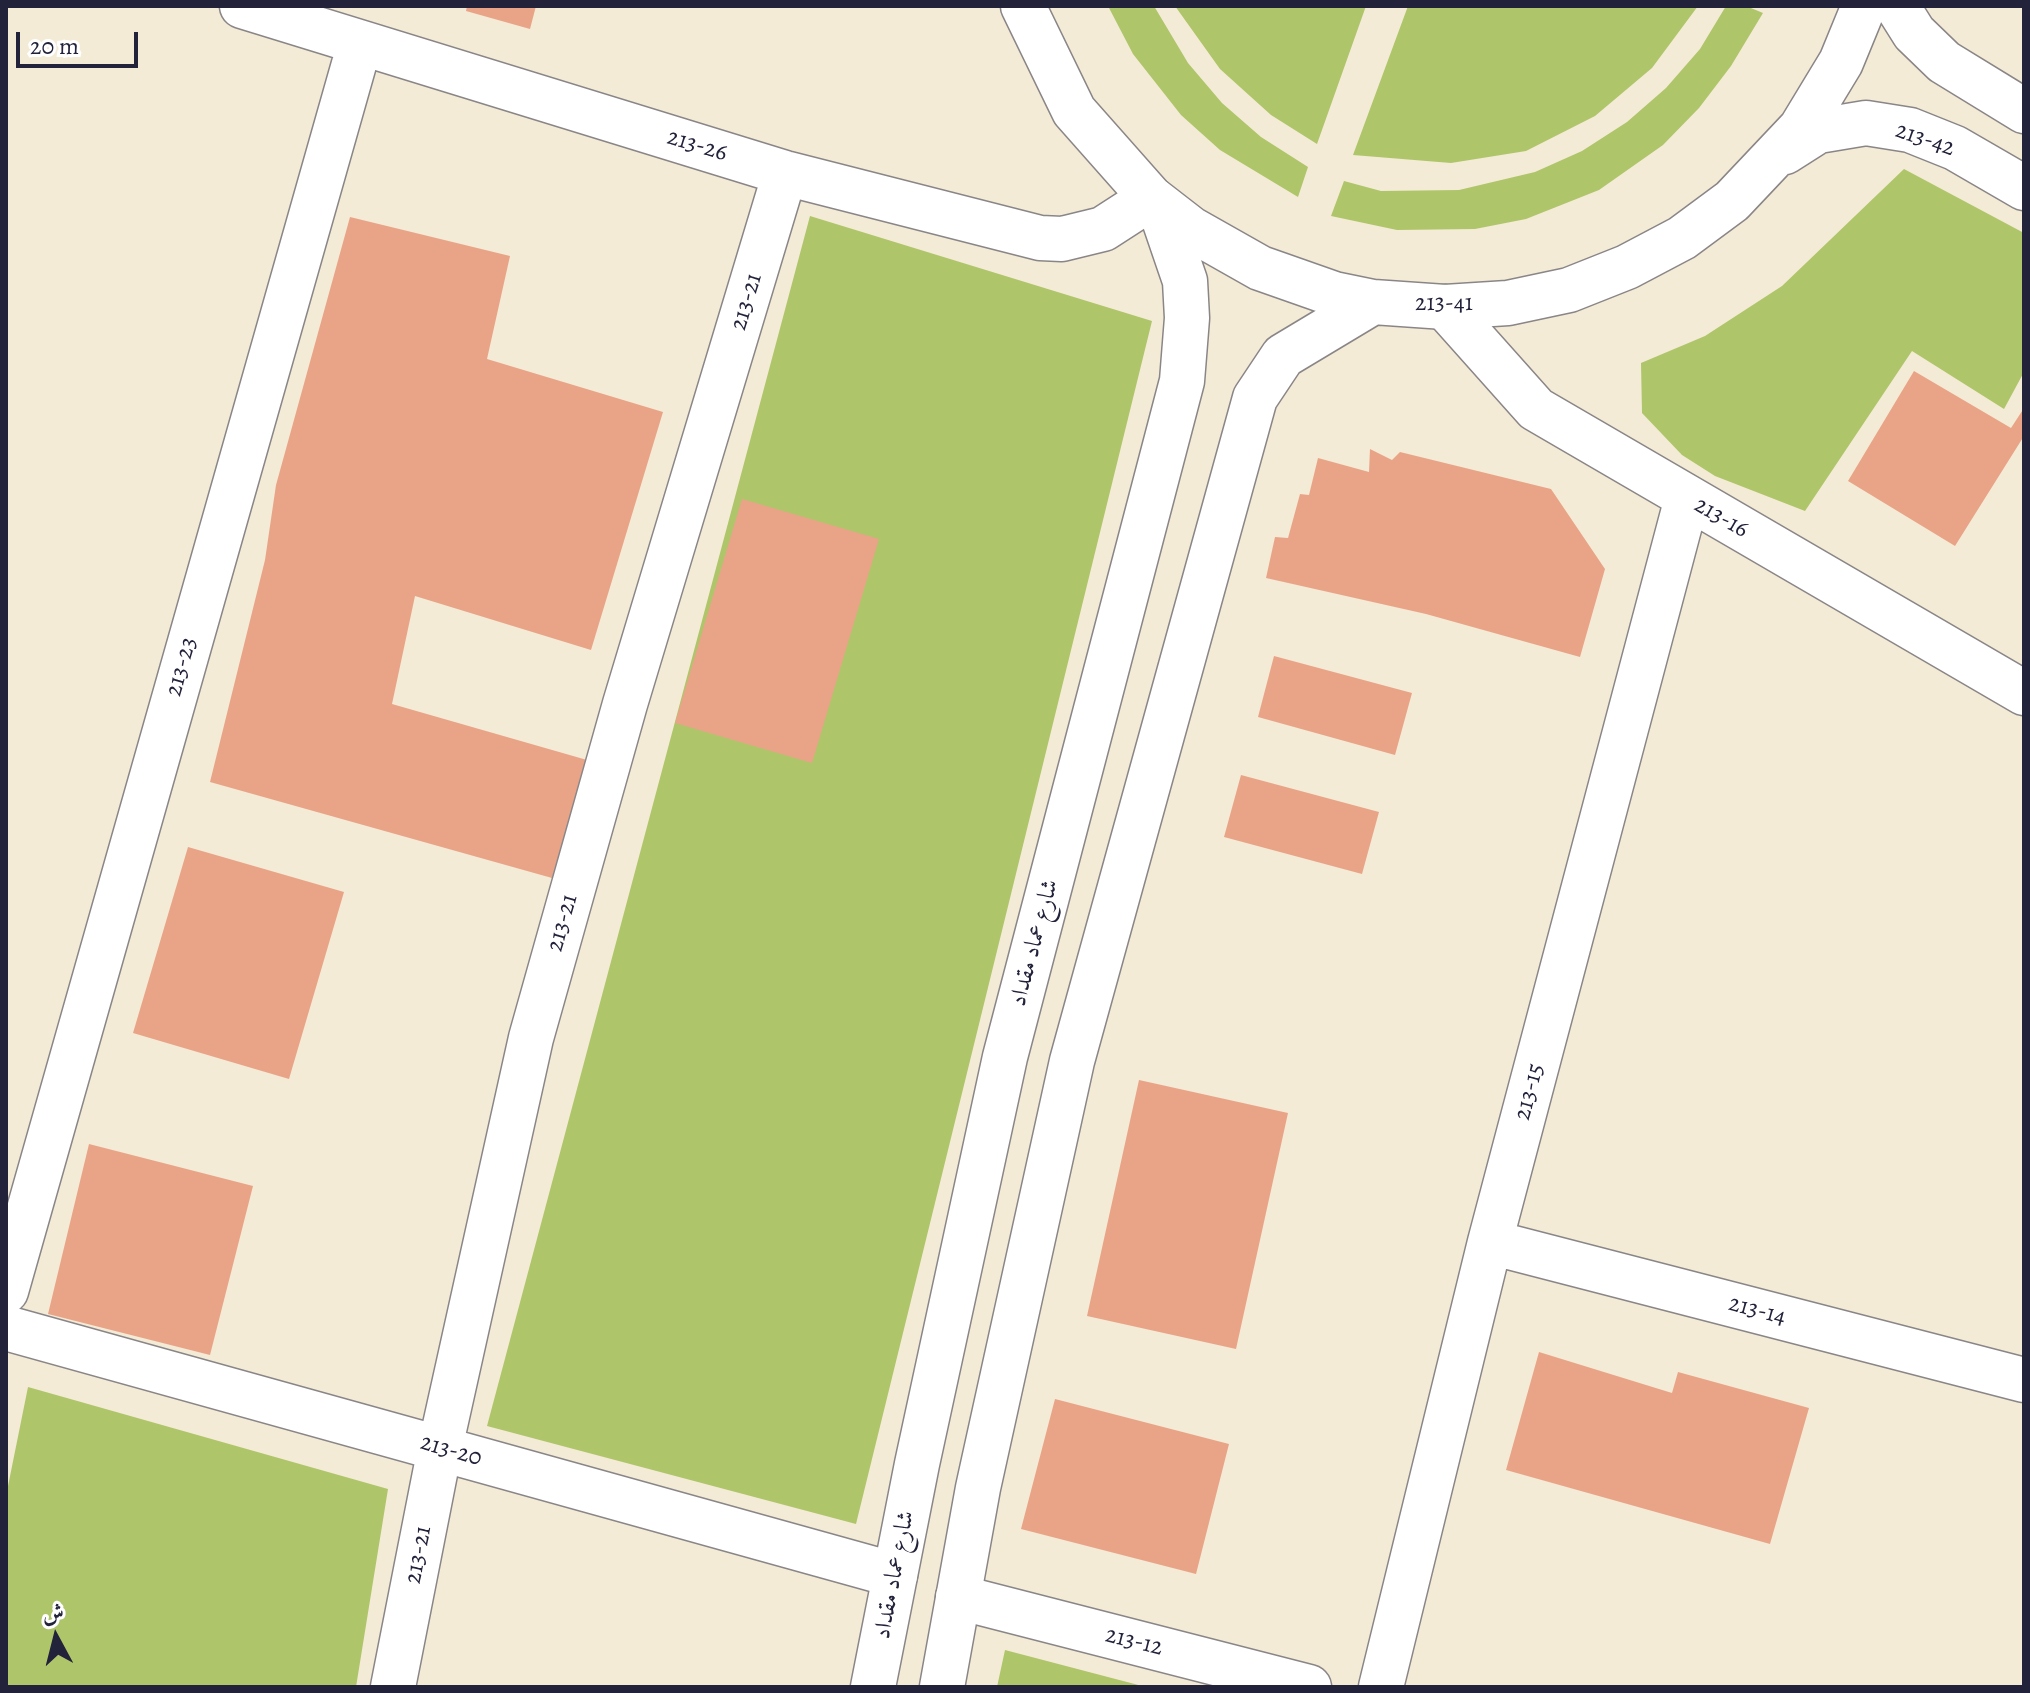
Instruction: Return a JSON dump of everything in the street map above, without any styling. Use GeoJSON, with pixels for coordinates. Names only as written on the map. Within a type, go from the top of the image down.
{"type":"FeatureCollection","features":[{"type":"Feature","properties":{"kind":"street","name":"213-26"},"geometry":{"type":"LineString","coordinates":[[242,6],[785,173],[1040,238],[1062,239],[1103,229],[1155,201]]}},
{"type":"Feature","properties":{"kind":"street","name":"213-41"},"geometry":{"type":"LineString","coordinates":[[1023,6],[1074,111],[1155,201],[1224,250],[1260,268],[1334,294],[1373,302],[1445,307],[1508,303],[1569,290],[1627,267],[1682,238],[1732,201],[1777,157],[1822,95],[1841,62],[1864,6]]}},
{"type":"Feature","properties":{"kind":"street"},"geometry":{"type":"LineString","coordinates":[[1897,6],[1914,33],[1944,62],[2024,111]]}},
{"type":"Feature","properties":{"kind":"street","name":"213-23"},"geometry":{"type":"LineString","coordinates":[[6,1291],[20,1176],[360,43]]}},
{"type":"Feature","properties":{"kind":"street","name":"213-42"},"geometry":{"type":"LineString","coordinates":[[1777,157],[1818,131],[1866,123],[1910,130],[1955,148],[2024,188]]}},
{"type":"Feature","properties":{"kind":"street","name":"213-21"},"geometry":{"type":"LineString","coordinates":[[393,1687],[440,1448],[531,1038],[625,704],[785,173]]}},
{"type":"Feature","properties":{"kind":"street","name":"شارع عماد مقداد"},"geometry":{"type":"LineString","coordinates":[[873,1687],[1005,1057],[1182,381],[1187,318],[1185,281],[1155,201]]}},
{"type":"Feature","properties":{"kind":"street"},"geometry":{"type":"LineString","coordinates":[[942,1687],[978,1488],[1072,1061],[1255,398],[1283,356],[1373,302]]}},
{"type":"Feature","properties":{"kind":"street","name":"213-16"},"geometry":{"type":"LineString","coordinates":[[1445,307],[1536,409],[2024,693]]}},
{"type":"Feature","properties":{"kind":"street","name":"213-15"},"geometry":{"type":"LineString","coordinates":[[1381,1687],[1490,1242],[1687,498]]}},
{"type":"Feature","properties":{"kind":"street","name":"213-14"},"geometry":{"type":"LineString","coordinates":[[1490,1242],[2024,1380]]}},
{"type":"Feature","properties":{"kind":"street","name":"213-20"},"geometry":{"type":"LineString","coordinates":[[6,1328],[895,1575]]}},
{"type":"Feature","properties":{"kind":"street","name":"213-12"},"geometry":{"type":"LineString","coordinates":[[958,1597],[1309,1687]]}},
{"type":"Feature","properties":{"kind":"green space"},"geometry":{"type":"Polygon","coordinates":[[[1108,6],[1154,6],[1188,63],[1222,103],[1261,137],[1308,167],[1298,197],[1220,150],[1181,115],[1133,54],[1108,6]]]}},
{"type":"Feature","properties":{"kind":"green space"},"geometry":{"type":"Polygon","coordinates":[[[1175,6],[1366,6],[1317,144],[1271,115],[1220,69],[1175,6]]]}},
{"type":"Feature","properties":{"kind":"green space"},"geometry":{"type":"Polygon","coordinates":[[[1408,6],[1698,6],[1652,68],[1595,116],[1526,151],[1451,163],[1353,155],[1408,6]]]}},
{"type":"Feature","properties":{"kind":"green space"},"geometry":{"type":"Polygon","coordinates":[[[1726,6],[1746,6],[1763,13],[1731,66],[1699,108],[1663,145],[1599,190],[1526,219],[1475,229],[1397,230],[1331,216],[1344,181],[1381,191],[1459,190],[1535,172],[1582,151],[1627,122],[1666,88],[1700,49],[1726,6]]]}},
{"type":"Feature","properties":{"kind":"green space"},"geometry":{"type":"Polygon","coordinates":[[[1904,169],[2024,233],[2024,372],[2004,409],[1912,351],[1805,511],[1715,476],[1682,455],[1642,413],[1641,363],[1705,336],[1782,286],[1904,169]]]}},
{"type":"Feature","properties":{"kind":"green space"},"geometry":{"type":"Polygon","coordinates":[[[810,216],[1152,321],[856,1524],[487,1426],[810,216]]]}},
{"type":"Feature","properties":{"kind":"green space"},"geometry":{"type":"Polygon","coordinates":[[[28,1387],[388,1489],[356,1687],[6,1687],[6,1496],[28,1387]]]}},
{"type":"Feature","properties":{"kind":"green space"},"geometry":{"type":"Polygon","coordinates":[[[1005,1650],[1146,1687],[997,1687],[1005,1650]]]}},
{"type":"Feature","properties":{"kind":"building"},"geometry":{"type":"Polygon","coordinates":[[[467,6],[536,6],[530,29],[466,11],[467,6]]]}},
{"type":"Feature","properties":{"kind":"building"},"geometry":{"type":"Polygon","coordinates":[[[350,217],[510,256],[487,359],[663,412],[591,650],[415,596],[392,704],[587,760],[552,878],[210,782],[265,560],[276,485],[350,217]]]}},
{"type":"Feature","properties":{"kind":"building"},"geometry":{"type":"Polygon","coordinates":[[[1914,371],[2011,428],[2024,408],[2024,436],[1955,546],[1848,481],[1914,371]]]}},
{"type":"Feature","properties":{"kind":"building"},"geometry":{"type":"Polygon","coordinates":[[[1370,449],[1392,460],[1400,452],[1551,489],[1605,569],[1580,657],[1426,614],[1266,578],[1275,537],[1288,538],[1300,494],[1309,495],[1318,458],[1369,472],[1370,449]]]}},
{"type":"Feature","properties":{"kind":"building"},"geometry":{"type":"Polygon","coordinates":[[[742,499],[879,539],[812,763],[675,723],[742,499]]]}},
{"type":"Feature","properties":{"kind":"building"},"geometry":{"type":"Polygon","coordinates":[[[1274,656],[1412,693],[1395,755],[1258,717],[1274,656]]]}},
{"type":"Feature","properties":{"kind":"building"},"geometry":{"type":"Polygon","coordinates":[[[1241,775],[1379,812],[1362,874],[1224,837],[1241,775]]]}},
{"type":"Feature","properties":{"kind":"building"},"geometry":{"type":"Polygon","coordinates":[[[188,847],[344,892],[289,1079],[133,1033],[188,847]]]}},
{"type":"Feature","properties":{"kind":"building"},"geometry":{"type":"Polygon","coordinates":[[[1139,1080],[1288,1113],[1236,1349],[1087,1316],[1139,1080]]]}},
{"type":"Feature","properties":{"kind":"building"},"geometry":{"type":"Polygon","coordinates":[[[89,1144],[253,1186],[210,1355],[48,1314],[89,1144]]]}},
{"type":"Feature","properties":{"kind":"building"},"geometry":{"type":"Polygon","coordinates":[[[1539,1352],[1672,1393],[1678,1372],[1809,1408],[1770,1544],[1506,1470],[1539,1352]]]}},
{"type":"Feature","properties":{"kind":"building"},"geometry":{"type":"Polygon","coordinates":[[[1055,1399],[1229,1444],[1196,1574],[1021,1529],[1055,1399]]]}}]}
